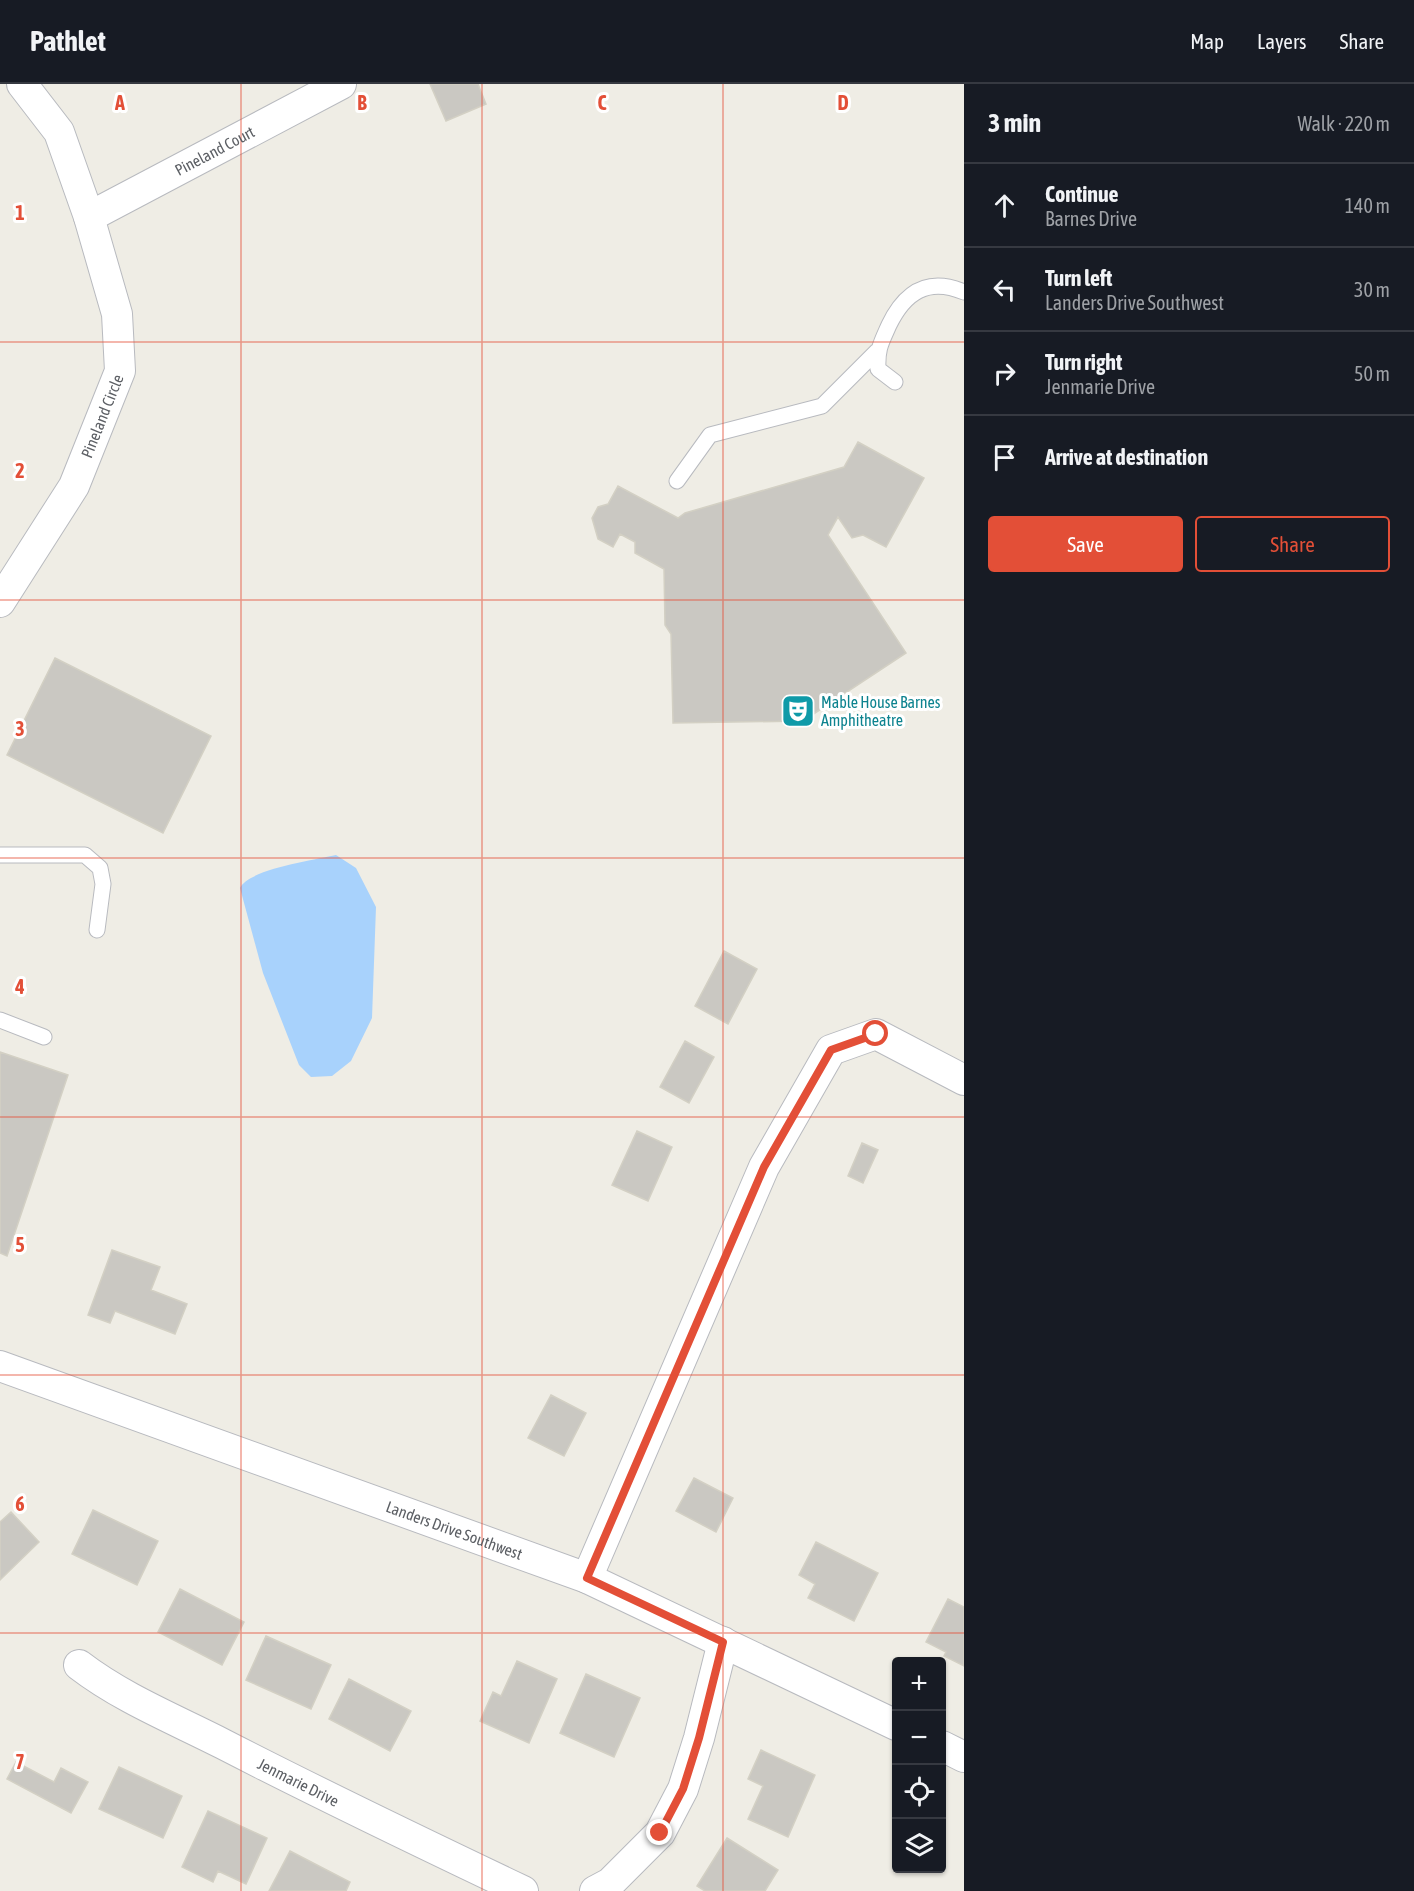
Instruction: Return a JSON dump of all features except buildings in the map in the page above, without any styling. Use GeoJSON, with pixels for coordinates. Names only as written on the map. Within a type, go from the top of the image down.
{"type":"FeatureCollection","features":[{"type":"Feature","properties":{"kind":"street","name":"Pineland Circle"},"geometry":{"type":"LineString","coordinates":[[0,602],[74,486],[120,371],[117,314],[89,217],[59,132],[22,84]]}},
{"type":"Feature","properties":{"kind":"street","name":"Pineland Court"},"geometry":{"type":"LineString","coordinates":[[89,217],[341,84]]}},
{"type":"Feature","properties":{"kind":"street"},"geometry":{"type":"LineString","coordinates":[[587,1578],[764,1167],[831,1050],[876,1034],[964,1080]]}},
{"type":"Feature","properties":{"kind":"street","name":"Landers Drive Southwest"},"geometry":{"type":"LineString","coordinates":[[0,1366],[587,1578],[892,1723]]}},
{"type":"Feature","properties":{"kind":"street"},"geometry":{"type":"LineString","coordinates":[[594,1891],[610,1882],[660,1833],[683,1789],[699,1738],[723,1642]]}},
{"type":"Feature","properties":{"kind":"street","name":"Jenmarie Drive"},"geometry":{"type":"LineString","coordinates":[[79,1665],[102,1683],[325,1796],[523,1891]]}},
{"type":"Feature","properties":{"kind":"street"},"geometry":{"type":"LineString","coordinates":[[946,1748],[964,1757]]}},
{"type":"Feature","properties":{"kind":"lane"},"geometry":{"type":"LineString","coordinates":[[676,481],[710,435],[822,406],[877,351],[897,310],[912,292],[933,286],[952,287],[964,292]]}},
{"type":"Feature","properties":{"kind":"lane"},"geometry":{"type":"LineString","coordinates":[[877,351],[878,369],[895,382]]}},
{"type":"Feature","properties":{"kind":"lane"},"geometry":{"type":"LineString","coordinates":[[0,855],[85,855],[100,868],[104,884],[97,930]]}},
{"type":"Feature","properties":{"kind":"lane"},"geometry":{"type":"LineString","coordinates":[[0,1020],[44,1037]]}},
{"type":"Feature","properties":{"kind":"water"},"geometry":{"type":"Polygon","coordinates":[[[336,855],[356,868],[376,907],[372,1018],[351,1061],[332,1076],[311,1077],[299,1065],[263,973],[240,888],[246,881],[269,871],[336,855]]]}},
{"type":"Feature","properties":{"kind":"place","name":"Mable House Barnes Amphitheatre"},"geometry":{"type":"Point","coordinates":[798,711]}},
{"type":"Feature","properties":{"kind":"route"},"geometry":{"type":"LineString","coordinates":[[660,1833],[683,1789],[699,1738],[723,1642],[587,1578],[764,1167],[831,1050],[876,1034]]}}]}
